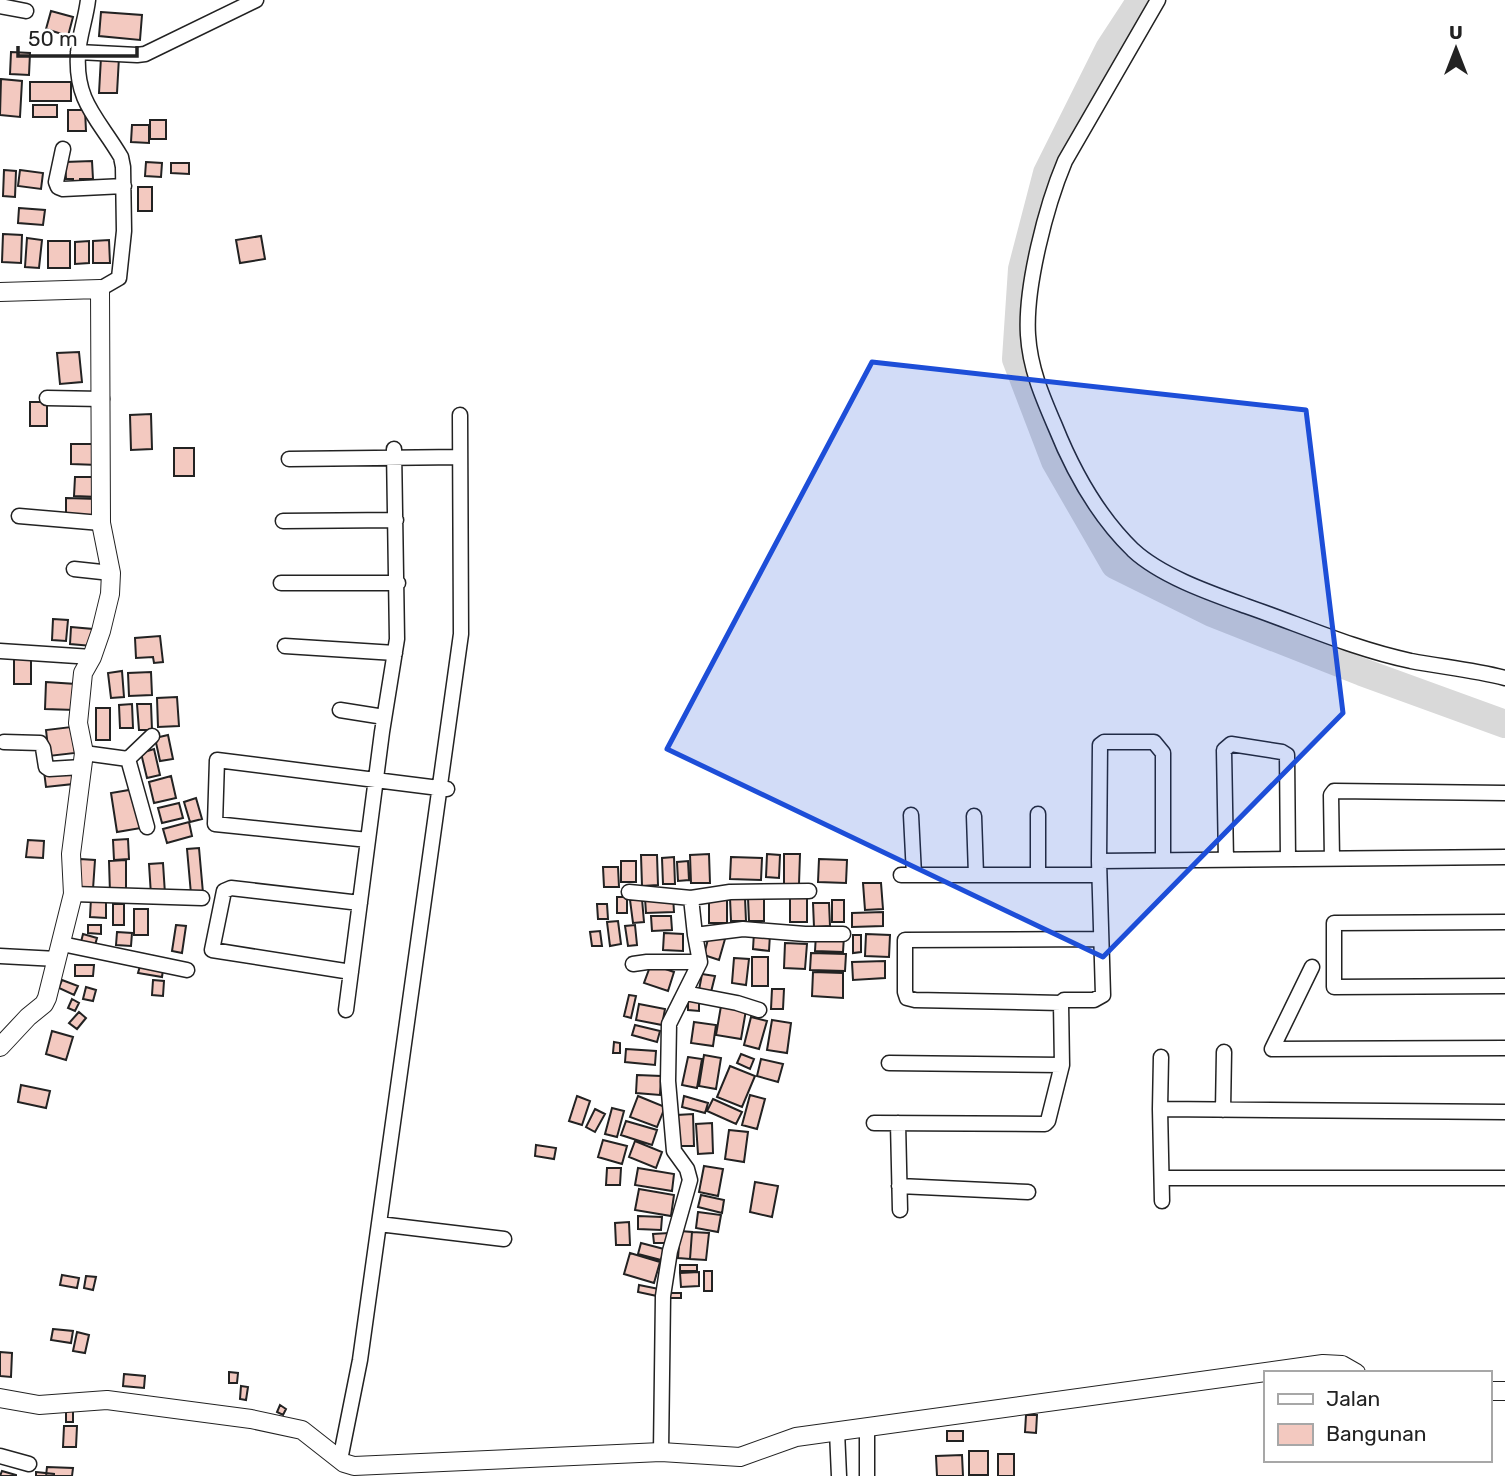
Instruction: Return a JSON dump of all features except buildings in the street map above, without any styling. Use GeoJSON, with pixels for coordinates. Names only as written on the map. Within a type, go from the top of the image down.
{"type":"FeatureCollection","features":[{"type":"Feature","properties":{"kind":"street"},"geometry":{"type":"LineString","coordinates":[[0,292],[100,289],[119,278],[124,231],[121,157],[81,94],[78,80],[78,52],[88,0]]}},
{"type":"Feature","properties":{"kind":"street"},"geometry":{"type":"LineString","coordinates":[[78,52],[145,54],[256,0]]}},
{"type":"Feature","properties":{"kind":"street"},"geometry":{"type":"LineString","coordinates":[[1158,0],[1065,160],[1057,180],[1032,275],[1028,335],[1032,362],[1037,384],[1072,468],[1109,525],[1156,567],[1216,595],[1347,643],[1411,660],[1505,678]]}},
{"type":"Feature","properties":{"kind":"street"},"geometry":{"type":"LineString","coordinates":[[0,6],[26,11]]}},
{"type":"Feature","properties":{"kind":"street"},"geometry":{"type":"LineString","coordinates":[[63,149],[56,183],[60,188],[124,186]]}},
{"type":"Feature","properties":{"kind":"street"},"geometry":{"type":"LineString","coordinates":[[0,1047],[44,1004],[73,894],[71,854],[83,760],[78,711],[83,673],[92,657],[110,594],[111,573],[101,523],[100,289]]}},
{"type":"Feature","properties":{"kind":"street"},"geometry":{"type":"LineString","coordinates":[[47,398],[102,399]]}},
{"type":"Feature","properties":{"kind":"street"},"geometry":{"type":"LineString","coordinates":[[340,1460],[360,1360],[444,789],[461,634],[460,415]]}},
{"type":"Feature","properties":{"kind":"street"},"geometry":{"type":"LineString","coordinates":[[289,459],[394,453],[460,457]]}},
{"type":"Feature","properties":{"kind":"street"},"geometry":{"type":"LineString","coordinates":[[346,1010],[384,717],[395,653],[398,583],[394,453]]}},
{"type":"Feature","properties":{"kind":"street"},"geometry":{"type":"LineString","coordinates":[[19,516],[101,523]]}},
{"type":"Feature","properties":{"kind":"street"},"geometry":{"type":"LineString","coordinates":[[283,521],[396,520]]}},
{"type":"Feature","properties":{"kind":"street"},"geometry":{"type":"LineString","coordinates":[[74,569],[111,573]]}},
{"type":"Feature","properties":{"kind":"street"},"geometry":{"type":"LineString","coordinates":[[281,583],[398,583]]}},
{"type":"Feature","properties":{"kind":"street"},"geometry":{"type":"LineString","coordinates":[[285,646],[395,653]]}},
{"type":"Feature","properties":{"kind":"street"},"geometry":{"type":"LineString","coordinates":[[0,650],[92,657]]}},
{"type":"Feature","properties":{"kind":"street"},"geometry":{"type":"LineString","coordinates":[[340,710],[384,717]]}},
{"type":"Feature","properties":{"kind":"street"},"geometry":{"type":"LineString","coordinates":[[4,742],[40,743],[46,767],[49,769],[83,760],[128,759],[152,736]]}},
{"type":"Feature","properties":{"kind":"street"},"geometry":{"type":"LineString","coordinates":[[1101,939],[905,940],[905,992],[907,998],[915,1000],[1061,1003],[1065,1000],[1094,1000],[1102,995],[1101,939],[1099,868],[1100,745],[1104,742],[1154,742],[1163,753],[1163,860]]}},
{"type":"Feature","properties":{"kind":"street"},"geometry":{"type":"LineString","coordinates":[[1227,860],[1224,750],[1231,744],[1287,755],[1289,859]]}},
{"type":"Feature","properties":{"kind":"street"},"geometry":{"type":"LineString","coordinates":[[128,759],[147,827]]}},
{"type":"Feature","properties":{"kind":"street"},"geometry":{"type":"LineString","coordinates":[[368,840],[215,824],[217,760],[444,789]]}},
{"type":"Feature","properties":{"kind":"street"},"geometry":{"type":"LineString","coordinates":[[1332,859],[1331,795],[1334,791],[1505,793]]}},
{"type":"Feature","properties":{"kind":"street"},"geometry":{"type":"LineString","coordinates":[[1038,814],[1038,875]]}},
{"type":"Feature","properties":{"kind":"street"},"geometry":{"type":"LineString","coordinates":[[911,815],[907,875],[1038,875],[1163,860],[1505,857]]}},
{"type":"Feature","properties":{"kind":"street"},"geometry":{"type":"LineString","coordinates":[[974,816],[976,875]]}},
{"type":"Feature","properties":{"kind":"street"},"geometry":{"type":"LineString","coordinates":[[351,972],[212,950],[224,891],[231,888],[360,903]]}},
{"type":"Feature","properties":{"kind":"street"},"geometry":{"type":"LineString","coordinates":[[629,892],[691,898],[730,892],[809,891]]}},
{"type":"Feature","properties":{"kind":"street"},"geometry":{"type":"LineString","coordinates":[[73,894],[202,898]]}},
{"type":"Feature","properties":{"kind":"street"},"geometry":{"type":"LineString","coordinates":[[662,1452],[663,1296],[670,1251],[690,1180],[687,1169],[674,1151],[668,1081],[669,1024],[700,962],[691,898]]}},
{"type":"Feature","properties":{"kind":"street"},"geometry":{"type":"LineString","coordinates":[[1505,922],[1334,923],[1334,987],[1505,986]]}},
{"type":"Feature","properties":{"kind":"street"},"geometry":{"type":"LineString","coordinates":[[695,934],[743,929],[843,933]]}},
{"type":"Feature","properties":{"kind":"street"},"geometry":{"type":"LineString","coordinates":[[0,956],[59,951],[187,970]]}},
{"type":"Feature","properties":{"kind":"street"},"geometry":{"type":"LineString","coordinates":[[633,964],[700,962]]}},
{"type":"Feature","properties":{"kind":"street"},"geometry":{"type":"LineString","coordinates":[[1312,967],[1272,1049],[1505,1048]]}},
{"type":"Feature","properties":{"kind":"street"},"geometry":{"type":"LineString","coordinates":[[685,993],[759,1010]]}},
{"type":"Feature","properties":{"kind":"street"},"geometry":{"type":"LineString","coordinates":[[874,1123],[1045,1125],[1062,1065],[1061,1003]]}},
{"type":"Feature","properties":{"kind":"street"},"geometry":{"type":"LineString","coordinates":[[1223,1110],[1224,1052]]}},
{"type":"Feature","properties":{"kind":"street"},"geometry":{"type":"LineString","coordinates":[[1161,1057],[1162,1201]]}},
{"type":"Feature","properties":{"kind":"street"},"geometry":{"type":"LineString","coordinates":[[889,1063],[1062,1065]]}},
{"type":"Feature","properties":{"kind":"street"},"geometry":{"type":"LineString","coordinates":[[1160,1109],[1505,1112]]}},
{"type":"Feature","properties":{"kind":"street"},"geometry":{"type":"LineString","coordinates":[[898,1123],[900,1210]]}},
{"type":"Feature","properties":{"kind":"street"},"geometry":{"type":"LineString","coordinates":[[1162,1178],[1505,1178]]}},
{"type":"Feature","properties":{"kind":"street"},"geometry":{"type":"LineString","coordinates":[[900,1186],[1028,1192]]}},
{"type":"Feature","properties":{"kind":"street"},"geometry":{"type":"LineString","coordinates":[[379,1224],[504,1239]]}},
{"type":"Feature","properties":{"kind":"street"},"geometry":{"type":"LineString","coordinates":[[1272,1371],[1323,1364],[1342,1365],[1352,1371]]}},
{"type":"Feature","properties":{"kind":"street"},"geometry":{"type":"LineString","coordinates":[[0,1398],[39,1405],[107,1400],[251,1419],[302,1430],[340,1460],[354,1466],[662,1452],[740,1457],[796,1437],[1264,1372]]}},
{"type":"Feature","properties":{"kind":"street"},"geometry":{"type":"LineString","coordinates":[[867,1427],[867,1476]]}},
{"type":"Feature","properties":{"kind":"street"},"geometry":{"type":"LineString","coordinates":[[837,1431],[839,1476]]}},
{"type":"Feature","properties":{"kind":"street"},"geometry":{"type":"LineString","coordinates":[[0,1456],[29,1464]]}},
{"type":"Feature","properties":{"kind":"highlighted area"},"geometry":{"type":"Polygon","coordinates":[[[872,362],[1306,410],[1343,713],[1103,957],[667,749],[872,362]]]}},
{"type":"Feature","properties":{"kind":"waterway"},"geometry":{"type":"LineString","coordinates":[[1141,0],[1109,49],[1047,173],[1022,269],[1016,359],[1055,461],[1115,565],[1212,613],[1505,724]]}}]}
